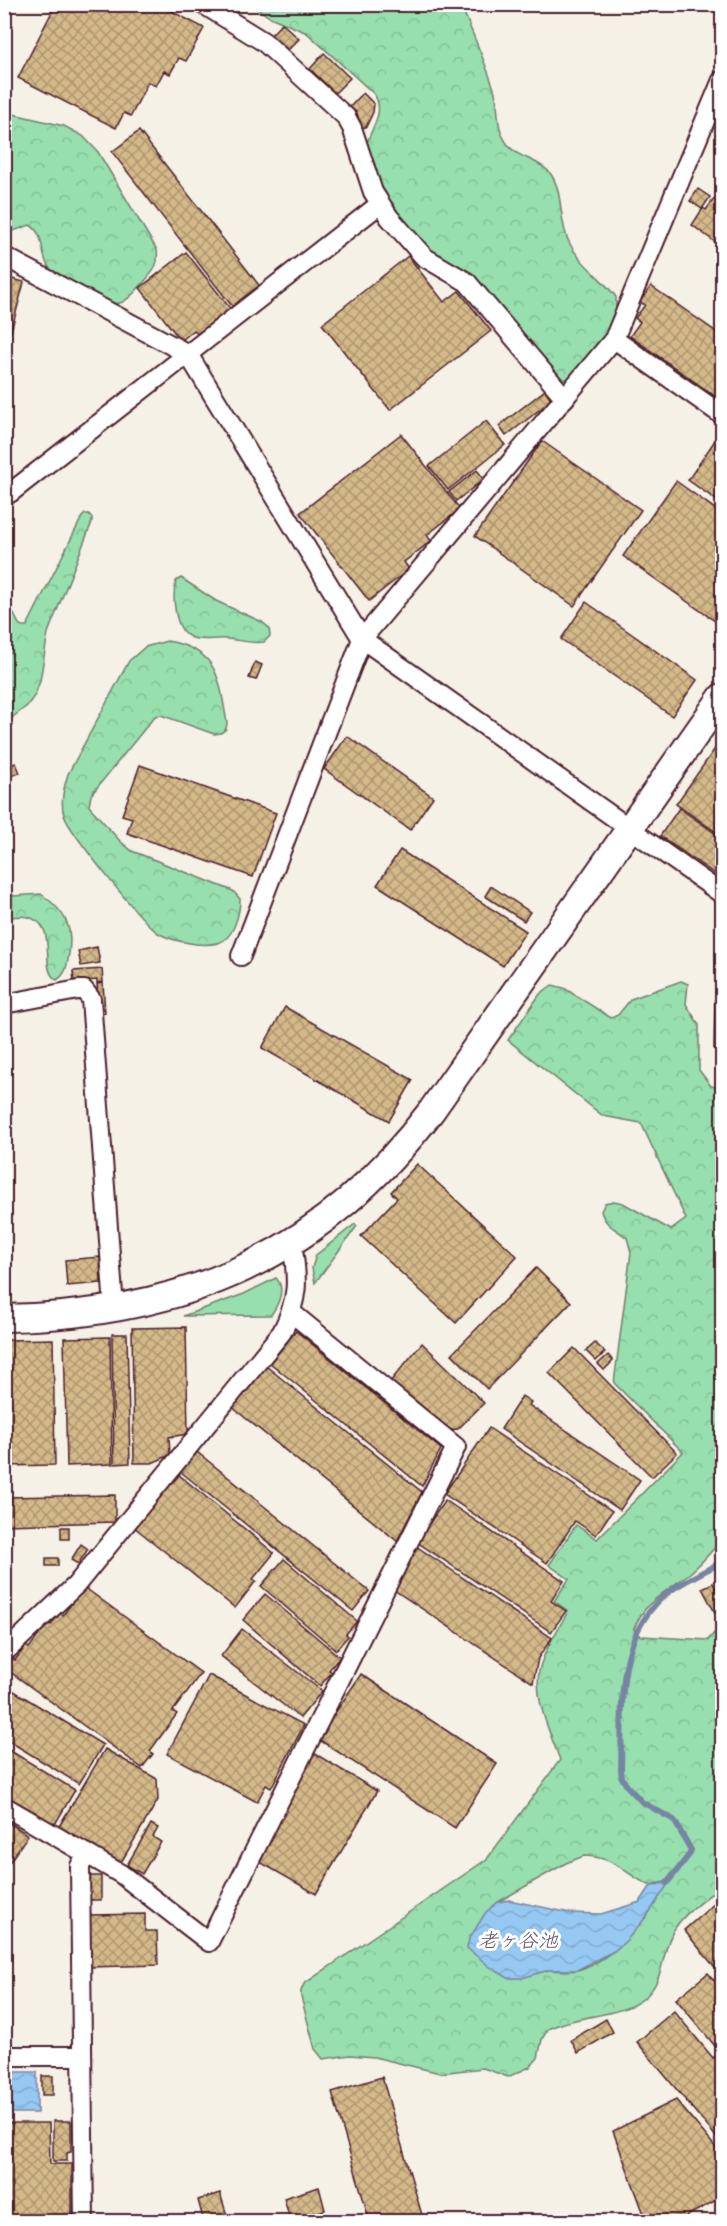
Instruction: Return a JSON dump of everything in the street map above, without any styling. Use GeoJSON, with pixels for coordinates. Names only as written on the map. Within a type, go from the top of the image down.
{"type":"FeatureCollection","features":[{"type":"Feature","properties":{"kind":"street"},"geometry":{"type":"LineString","coordinates":[[203,4],[264,42],[346,117],[352,128],[368,179],[380,204],[424,257],[467,282],[565,398]]}},
{"type":"Feature","properties":{"kind":"street"},"geometry":{"type":"LineString","coordinates":[[241,956],[362,639],[614,339],[723,80]]}},
{"type":"Feature","properties":{"kind":"street"},"geometry":{"type":"LineString","coordinates":[[10,493],[380,204]]}},
{"type":"Feature","properties":{"kind":"street"},"geometry":{"type":"LineString","coordinates":[[4,260],[9,259],[188,354],[362,639],[723,894]]}},
{"type":"Feature","properties":{"kind":"street"},"geometry":{"type":"LineString","coordinates":[[614,339],[723,415]]}},
{"type":"Feature","properties":{"kind":"street"},"geometry":{"type":"LineString","coordinates":[[4,1318],[51,1316],[114,1308],[155,1300],[206,1285],[264,1259],[292,1243],[324,1222],[354,1197],[409,1141],[723,698]]}},
{"type":"Feature","properties":{"kind":"street"},"geometry":{"type":"LineString","coordinates":[[4,1004],[78,990],[84,990],[91,999],[114,1308]]}},
{"type":"Feature","properties":{"kind":"street"},"geometry":{"type":"LineString","coordinates":[[4,1653],[76,1585],[282,1332],[292,1313],[297,1293],[297,1272],[292,1243]]}},
{"type":"Feature","properties":{"kind":"street"},"geometry":{"type":"LineString","coordinates":[[4,1806],[121,1874],[209,1942],[456,1447],[292,1313]]}},
{"type":"Feature","properties":{"kind":"street"},"geometry":{"type":"LineString","coordinates":[[84,2222],[80,1866],[87,1854]]}},
{"type":"Feature","properties":{"kind":"street"},"geometry":{"type":"LineString","coordinates":[[4,2056],[82,2056]]}},
{"type":"Feature","properties":{"kind":"green space"},"geometry":{"type":"Polygon","coordinates":[[[252,5],[461,5],[494,89],[499,123],[506,142],[515,152],[539,164],[550,173],[557,188],[563,224],[573,250],[616,297],[616,314],[607,335],[574,373],[567,379],[559,380],[427,253],[385,201],[366,146],[378,114],[379,107],[374,94],[307,33],[268,16],[252,5]]]}},
{"type":"Feature","properties":{"kind":"green space"},"geometry":{"type":"Polygon","coordinates":[[[5,112],[64,126],[83,136],[98,152],[157,250],[157,260],[153,271],[127,299],[120,303],[105,301],[82,290],[53,271],[46,261],[38,233],[30,225],[5,234],[5,112]]]}},
{"type":"Feature","properties":{"kind":"green space"},"geometry":{"type":"Polygon","coordinates":[[[85,514],[89,514],[92,522],[48,633],[40,681],[35,695],[27,706],[5,723],[5,597],[19,624],[27,626],[85,514]]]}},
{"type":"Feature","properties":{"kind":"green space"},"geometry":{"type":"Polygon","coordinates":[[[181,578],[216,601],[262,622],[269,628],[270,636],[264,642],[190,637],[180,627],[174,603],[176,581],[181,578]]]}},
{"type":"Feature","properties":{"kind":"green space"},"geometry":{"type":"Polygon","coordinates":[[[167,641],[197,651],[214,668],[222,692],[226,729],[214,734],[161,715],[155,716],[91,795],[89,806],[132,851],[233,891],[240,899],[238,915],[228,937],[217,943],[200,944],[172,939],[158,933],[150,926],[92,857],[69,825],[62,805],[68,774],[129,661],[145,647],[167,641]]]}},
{"type":"Feature","properties":{"kind":"green space"},"geometry":{"type":"Polygon","coordinates":[[[5,891],[14,896],[41,894],[63,915],[69,931],[70,949],[65,972],[57,980],[51,975],[44,929],[38,922],[28,917],[5,918],[5,891]]]}},
{"type":"Feature","properties":{"kind":"green space"},"geometry":{"type":"Polygon","coordinates":[[[681,981],[688,984],[686,1004],[699,1025],[699,1070],[711,1086],[722,1088],[722,1539],[694,1569],[650,1604],[634,1629],[636,1634],[641,1636],[708,1640],[722,1624],[722,1885],[691,1910],[675,1928],[667,1946],[660,1974],[651,1991],[644,1998],[623,2009],[559,2024],[548,2029],[542,2039],[538,2058],[530,2067],[508,2077],[483,2068],[440,2073],[374,2057],[350,2055],[323,2059],[315,2049],[301,1997],[304,1984],[487,1859],[560,1760],[542,1711],[538,1685],[542,1661],[568,1611],[554,1601],[569,1579],[549,1565],[576,1525],[597,1539],[683,1452],[614,1383],[631,1252],[627,1238],[608,1224],[601,1211],[605,1203],[614,1201],[623,1203],[671,1230],[686,1219],[641,1123],[603,1116],[508,1040],[540,994],[552,985],[564,988],[611,1018],[618,1015],[631,999],[681,981]],[[584,1856],[566,1863],[498,1902],[549,1970],[577,1970],[606,1956],[641,1923],[668,1883],[649,1885],[612,1862],[584,1856]]]}},
{"type":"Feature","properties":{"kind":"green space"},"geometry":{"type":"Polygon","coordinates":[[[355,1224],[357,1226],[315,1283],[312,1268],[316,1255],[355,1224]]]}},
{"type":"Feature","properties":{"kind":"green space"},"geometry":{"type":"Polygon","coordinates":[[[276,1278],[281,1292],[271,1315],[183,1316],[244,1294],[276,1278]]]}},
{"type":"Feature","properties":{"kind":"water","name":"老ヶ谷池"},"geometry":{"type":"Polygon","coordinates":[[[665,1882],[668,1884],[647,1916],[626,1941],[614,1951],[577,1970],[549,1970],[522,1978],[508,1978],[467,1948],[469,1939],[486,1912],[498,1902],[509,1900],[570,1913],[601,1914],[640,1902],[650,1887],[665,1882]]]}},
{"type":"Feature","properties":{"kind":"water"},"geometry":{"type":"Polygon","coordinates":[[[4,2072],[37,2072],[37,2113],[5,2113],[4,2072]]]}},
{"type":"Feature","properties":{"kind":"building"},"geometry":{"type":"Polygon","coordinates":[[[56,4],[158,4],[204,28],[186,61],[179,58],[170,74],[164,71],[156,86],[148,82],[131,116],[124,113],[116,128],[18,78],[56,4]]]}},
{"type":"Feature","properties":{"kind":"building"},"geometry":{"type":"Polygon","coordinates":[[[282,23],[299,39],[288,50],[271,35],[282,23]]]}},
{"type":"Feature","properties":{"kind":"building"},"geometry":{"type":"Polygon","coordinates":[[[324,53],[350,78],[335,93],[310,69],[324,53]]]}},
{"type":"Feature","properties":{"kind":"building"},"geometry":{"type":"Polygon","coordinates":[[[363,93],[374,104],[366,127],[361,128],[357,113],[350,107],[363,93]]]}},
{"type":"Feature","properties":{"kind":"building"},"geometry":{"type":"Polygon","coordinates":[[[139,131],[262,289],[235,310],[112,152],[139,131]]]}},
{"type":"Feature","properties":{"kind":"building"},"geometry":{"type":"Polygon","coordinates":[[[698,189],[710,197],[702,209],[690,201],[698,189]]]}},
{"type":"Feature","properties":{"kind":"building"},"geometry":{"type":"Polygon","coordinates":[[[714,199],[722,204],[722,231],[715,242],[692,225],[703,208],[706,210],[714,199]]]}},
{"type":"Feature","properties":{"kind":"building"},"geometry":{"type":"Polygon","coordinates":[[[186,252],[233,312],[200,337],[194,330],[181,341],[140,288],[186,252]]]}},
{"type":"Feature","properties":{"kind":"building"},"geometry":{"type":"Polygon","coordinates":[[[408,256],[444,302],[459,291],[491,331],[390,410],[322,324],[408,256]]]}},
{"type":"Feature","properties":{"kind":"building"},"geometry":{"type":"Polygon","coordinates":[[[4,277],[24,282],[4,358],[4,277]]]}},
{"type":"Feature","properties":{"kind":"building"},"geometry":{"type":"Polygon","coordinates":[[[651,286],[722,336],[722,401],[630,336],[640,322],[635,318],[645,305],[640,302],[651,286]]]}},
{"type":"Feature","properties":{"kind":"building"},"geometry":{"type":"Polygon","coordinates":[[[545,390],[552,400],[506,436],[499,426],[545,390]]]}},
{"type":"Feature","properties":{"kind":"building"},"geometry":{"type":"Polygon","coordinates":[[[486,421],[505,445],[448,490],[429,466],[486,421]]]}},
{"type":"Feature","properties":{"kind":"building"},"geometry":{"type":"Polygon","coordinates":[[[722,430],[722,504],[688,480],[722,430]]]}},
{"type":"Feature","properties":{"kind":"building"},"geometry":{"type":"Polygon","coordinates":[[[401,434],[460,509],[427,535],[431,541],[404,562],[409,569],[369,601],[300,513],[401,434]]]}},
{"type":"Feature","properties":{"kind":"building"},"geometry":{"type":"Polygon","coordinates":[[[542,441],[641,510],[574,606],[475,536],[542,441]]]}},
{"type":"Feature","properties":{"kind":"building"},"geometry":{"type":"Polygon","coordinates":[[[477,470],[484,479],[456,501],[449,492],[477,470]]]}},
{"type":"Feature","properties":{"kind":"building"},"geometry":{"type":"Polygon","coordinates":[[[676,481],[722,514],[722,626],[623,556],[676,481]]]}},
{"type":"Feature","properties":{"kind":"building"},"geometry":{"type":"Polygon","coordinates":[[[586,602],[697,680],[672,716],[561,639],[586,602]]]}},
{"type":"Feature","properties":{"kind":"building"},"geometry":{"type":"Polygon","coordinates":[[[255,662],[262,665],[256,680],[249,678],[255,662]]]}},
{"type":"Feature","properties":{"kind":"building"},"geometry":{"type":"Polygon","coordinates":[[[347,736],[433,797],[410,830],[324,769],[347,736]]]}},
{"type":"Feature","properties":{"kind":"building"},"geometry":{"type":"Polygon","coordinates":[[[719,743],[722,746],[722,836],[676,804],[719,743]]]}},
{"type":"Feature","properties":{"kind":"building"},"geometry":{"type":"Polygon","coordinates":[[[16,763],[20,773],[4,778],[4,767],[16,763]]]}},
{"type":"Feature","properties":{"kind":"building"},"geometry":{"type":"Polygon","coordinates":[[[140,765],[276,813],[253,877],[127,833],[132,818],[122,815],[140,765]]]}},
{"type":"Feature","properties":{"kind":"building"},"geometry":{"type":"Polygon","coordinates":[[[679,808],[722,838],[722,879],[660,836],[679,808]]]}},
{"type":"Feature","properties":{"kind":"building"},"geometry":{"type":"Polygon","coordinates":[[[400,850],[526,931],[503,966],[377,885],[400,850]]]}},
{"type":"Feature","properties":{"kind":"building"},"geometry":{"type":"Polygon","coordinates":[[[491,886],[530,912],[524,921],[485,896],[491,886]]]}},
{"type":"Feature","properties":{"kind":"building"},"geometry":{"type":"Polygon","coordinates":[[[97,947],[100,963],[81,966],[78,951],[97,947]]]}},
{"type":"Feature","properties":{"kind":"building"},"geometry":{"type":"Polygon","coordinates":[[[102,969],[103,982],[97,983],[97,980],[74,982],[73,971],[102,969]]]}},
{"type":"Feature","properties":{"kind":"building"},"geometry":{"type":"Polygon","coordinates":[[[103,983],[105,1013],[99,1014],[97,984],[103,983]]]}},
{"type":"Feature","properties":{"kind":"building"},"geometry":{"type":"Polygon","coordinates":[[[715,1000],[722,1000],[722,1049],[714,1049],[715,1000]]]}},
{"type":"Feature","properties":{"kind":"building"},"geometry":{"type":"Polygon","coordinates":[[[285,1007],[413,1080],[389,1121],[262,1048],[285,1007]]]}},
{"type":"Feature","properties":{"kind":"building"},"geometry":{"type":"Polygon","coordinates":[[[417,1164],[517,1256],[456,1323],[361,1236],[397,1198],[391,1192],[417,1164]]]}},
{"type":"Feature","properties":{"kind":"building"},"geometry":{"type":"Polygon","coordinates":[[[100,1257],[101,1283],[67,1286],[65,1260],[100,1257]]]}},
{"type":"Feature","properties":{"kind":"building"},"geometry":{"type":"Polygon","coordinates":[[[536,1268],[571,1302],[487,1389],[452,1354],[536,1268]]]}},
{"type":"Feature","properties":{"kind":"building"},"geometry":{"type":"Polygon","coordinates":[[[186,1327],[188,1434],[169,1437],[170,1455],[152,1463],[134,1463],[132,1328],[186,1327]]]}},
{"type":"Feature","properties":{"kind":"building"},"geometry":{"type":"Polygon","coordinates":[[[296,1331],[441,1449],[422,1486],[270,1363],[296,1331]]]}},
{"type":"Feature","properties":{"kind":"building"},"geometry":{"type":"Polygon","coordinates":[[[112,1334],[127,1334],[130,1463],[114,1464],[112,1334]]]}},
{"type":"Feature","properties":{"kind":"building"},"geometry":{"type":"Polygon","coordinates":[[[110,1337],[112,1464],[67,1466],[64,1338],[110,1337]]]}},
{"type":"Feature","properties":{"kind":"building"},"geometry":{"type":"Polygon","coordinates":[[[53,1339],[55,1465],[4,1466],[4,1344],[7,1344],[7,1340],[53,1339]]]}},
{"type":"Feature","properties":{"kind":"building"},"geometry":{"type":"Polygon","coordinates":[[[422,1343],[484,1403],[458,1429],[449,1430],[390,1382],[422,1343]]]}},
{"type":"Feature","properties":{"kind":"building"},"geometry":{"type":"Polygon","coordinates":[[[595,1343],[605,1352],[596,1361],[586,1351],[595,1343]]]}},
{"type":"Feature","properties":{"kind":"building"},"geometry":{"type":"Polygon","coordinates":[[[574,1348],[677,1453],[652,1477],[549,1373],[574,1348]]]}},
{"type":"Feature","properties":{"kind":"building"},"geometry":{"type":"Polygon","coordinates":[[[608,1355],[613,1361],[604,1370],[598,1364],[608,1355]]]}},
{"type":"Feature","properties":{"kind":"building"},"geometry":{"type":"Polygon","coordinates":[[[266,1366],[422,1492],[397,1541],[232,1407],[266,1366]]]}},
{"type":"Feature","properties":{"kind":"building"},"geometry":{"type":"Polygon","coordinates":[[[522,1396],[531,1402],[529,1405],[640,1480],[620,1510],[501,1429],[522,1396]]]}},
{"type":"Feature","properties":{"kind":"building"},"geometry":{"type":"Polygon","coordinates":[[[489,1428],[612,1511],[596,1535],[575,1521],[547,1563],[444,1494],[489,1428]]]}},
{"type":"Feature","properties":{"kind":"building"},"geometry":{"type":"Polygon","coordinates":[[[197,1452],[369,1591],[353,1611],[181,1472],[197,1452]]]}},
{"type":"Feature","properties":{"kind":"building"},"geometry":{"type":"Polygon","coordinates":[[[178,1474],[274,1553],[253,1579],[256,1581],[235,1608],[134,1527],[178,1474]]]}},
{"type":"Feature","properties":{"kind":"building"},"geometry":{"type":"Polygon","coordinates":[[[115,1495],[115,1522],[4,1525],[4,1497],[115,1495]]]}},
{"type":"Feature","properties":{"kind":"building"},"geometry":{"type":"Polygon","coordinates":[[[445,1500],[564,1581],[551,1601],[566,1611],[551,1632],[417,1542],[445,1500]]]}},
{"type":"Feature","properties":{"kind":"building"},"geometry":{"type":"Polygon","coordinates":[[[61,1527],[69,1527],[69,1539],[61,1539],[61,1527]]]}},
{"type":"Feature","properties":{"kind":"building"},"geometry":{"type":"Polygon","coordinates":[[[81,1544],[88,1549],[78,1564],[71,1560],[81,1544]]]}},
{"type":"Feature","properties":{"kind":"building"},"geometry":{"type":"Polygon","coordinates":[[[416,1546],[552,1638],[538,1658],[533,1683],[394,1590],[416,1546]]]}},
{"type":"Feature","properties":{"kind":"building"},"geometry":{"type":"Polygon","coordinates":[[[46,1558],[58,1558],[58,1566],[46,1566],[46,1558]]]}},
{"type":"Feature","properties":{"kind":"building"},"geometry":{"type":"Polygon","coordinates":[[[284,1559],[357,1621],[336,1650],[261,1586],[284,1559]]]}},
{"type":"Feature","properties":{"kind":"building"},"geometry":{"type":"Polygon","coordinates":[[[713,1583],[722,1601],[722,1618],[719,1620],[702,1588],[713,1583]]]}},
{"type":"Feature","properties":{"kind":"building"},"geometry":{"type":"Polygon","coordinates":[[[84,1587],[201,1673],[173,1711],[177,1714],[150,1751],[153,1754],[142,1768],[5,1668],[26,1646],[29,1648],[48,1623],[51,1625],[60,1613],[63,1615],[84,1587]]]}},
{"type":"Feature","properties":{"kind":"building"},"geometry":{"type":"Polygon","coordinates":[[[265,1594],[340,1657],[329,1670],[332,1672],[320,1686],[243,1620],[265,1594]]]}},
{"type":"Feature","properties":{"kind":"building"},"geometry":{"type":"Polygon","coordinates":[[[242,1629],[322,1691],[300,1718],[221,1656],[242,1629]]]}},
{"type":"Feature","properties":{"kind":"building"},"geometry":{"type":"Polygon","coordinates":[[[361,1674],[497,1764],[455,1828],[318,1739],[361,1674]]]}},
{"type":"Feature","properties":{"kind":"building"},"geometry":{"type":"Polygon","coordinates":[[[209,1675],[304,1725],[271,1788],[266,1785],[257,1802],[167,1754],[209,1675]]]}},
{"type":"Feature","properties":{"kind":"building"},"geometry":{"type":"Polygon","coordinates":[[[4,1685],[103,1745],[79,1784],[4,1738],[4,1685]]]}},
{"type":"Feature","properties":{"kind":"building"},"geometry":{"type":"Polygon","coordinates":[[[4,1747],[75,1790],[54,1826],[4,1796],[4,1747]]]}},
{"type":"Feature","properties":{"kind":"building"},"geometry":{"type":"Polygon","coordinates":[[[105,1749],[157,1779],[158,1800],[120,1864],[58,1828],[105,1749]]]}},
{"type":"Feature","properties":{"kind":"building"},"geometry":{"type":"Polygon","coordinates":[[[312,1752],[377,1791],[316,1894],[258,1861],[312,1752]]]}},
{"type":"Feature","properties":{"kind":"building"},"geometry":{"type":"Polygon","coordinates":[[[5,1820],[28,1835],[4,1870],[4,1822],[5,1820]]]}},
{"type":"Feature","properties":{"kind":"building"},"geometry":{"type":"Polygon","coordinates":[[[151,1824],[158,1828],[153,1837],[161,1842],[142,1874],[127,1865],[151,1824]]]}},
{"type":"Feature","properties":{"kind":"building"},"geometry":{"type":"Polygon","coordinates":[[[89,1876],[101,1876],[101,1900],[89,1900],[89,1876]]]}},
{"type":"Feature","properties":{"kind":"building"},"geometry":{"type":"Polygon","coordinates":[[[722,1897],[722,1976],[684,1930],[722,1897]]]}},
{"type":"Feature","properties":{"kind":"building"},"geometry":{"type":"Polygon","coordinates":[[[145,1914],[145,1931],[157,1931],[158,1965],[90,1967],[90,1915],[145,1914]]]}},
{"type":"Feature","properties":{"kind":"building"},"geometry":{"type":"Polygon","coordinates":[[[708,1973],[722,1990],[722,2144],[637,2042],[674,2011],[713,2058],[720,2052],[676,1999],[708,1973]]]}},
{"type":"Feature","properties":{"kind":"building"},"geometry":{"type":"Polygon","coordinates":[[[606,2019],[613,2032],[578,2053],[571,2040],[606,2019]]]}},
{"type":"Feature","properties":{"kind":"building"},"geometry":{"type":"Polygon","coordinates":[[[42,2076],[53,2076],[53,2095],[42,2095],[42,2076]]]}},
{"type":"Feature","properties":{"kind":"building"},"geometry":{"type":"Polygon","coordinates":[[[382,2077],[424,2222],[370,2222],[332,2092],[382,2077]]]}},
{"type":"Feature","properties":{"kind":"building"},"geometry":{"type":"Polygon","coordinates":[[[676,2100],[722,2155],[722,2197],[676,2222],[647,2222],[613,2131],[676,2100]]]}},
{"type":"Feature","properties":{"kind":"building"},"geometry":{"type":"Polygon","coordinates":[[[53,2121],[71,2121],[71,2152],[67,2153],[67,2161],[53,2161],[53,2121]]]}},
{"type":"Feature","properties":{"kind":"building"},"geometry":{"type":"Polygon","coordinates":[[[4,2123],[49,2123],[50,2164],[72,2164],[72,2222],[4,2222],[4,2123]]]}},
{"type":"Feature","properties":{"kind":"building"},"geometry":{"type":"Polygon","coordinates":[[[319,2187],[325,2210],[290,2220],[284,2198],[319,2187]]]}},
{"type":"Feature","properties":{"kind":"building"},"geometry":{"type":"Polygon","coordinates":[[[220,2193],[229,2222],[204,2222],[198,2200],[220,2193]]]}},
{"type":"Feature","properties":{"kind":"waterway"},"geometry":{"type":"LineString","coordinates":[[667,1883],[691,1850],[674,1820],[642,1802],[622,1778],[621,1721],[625,1673],[630,1650],[639,1629],[652,1609],[670,1591],[722,1562]]}}]}
